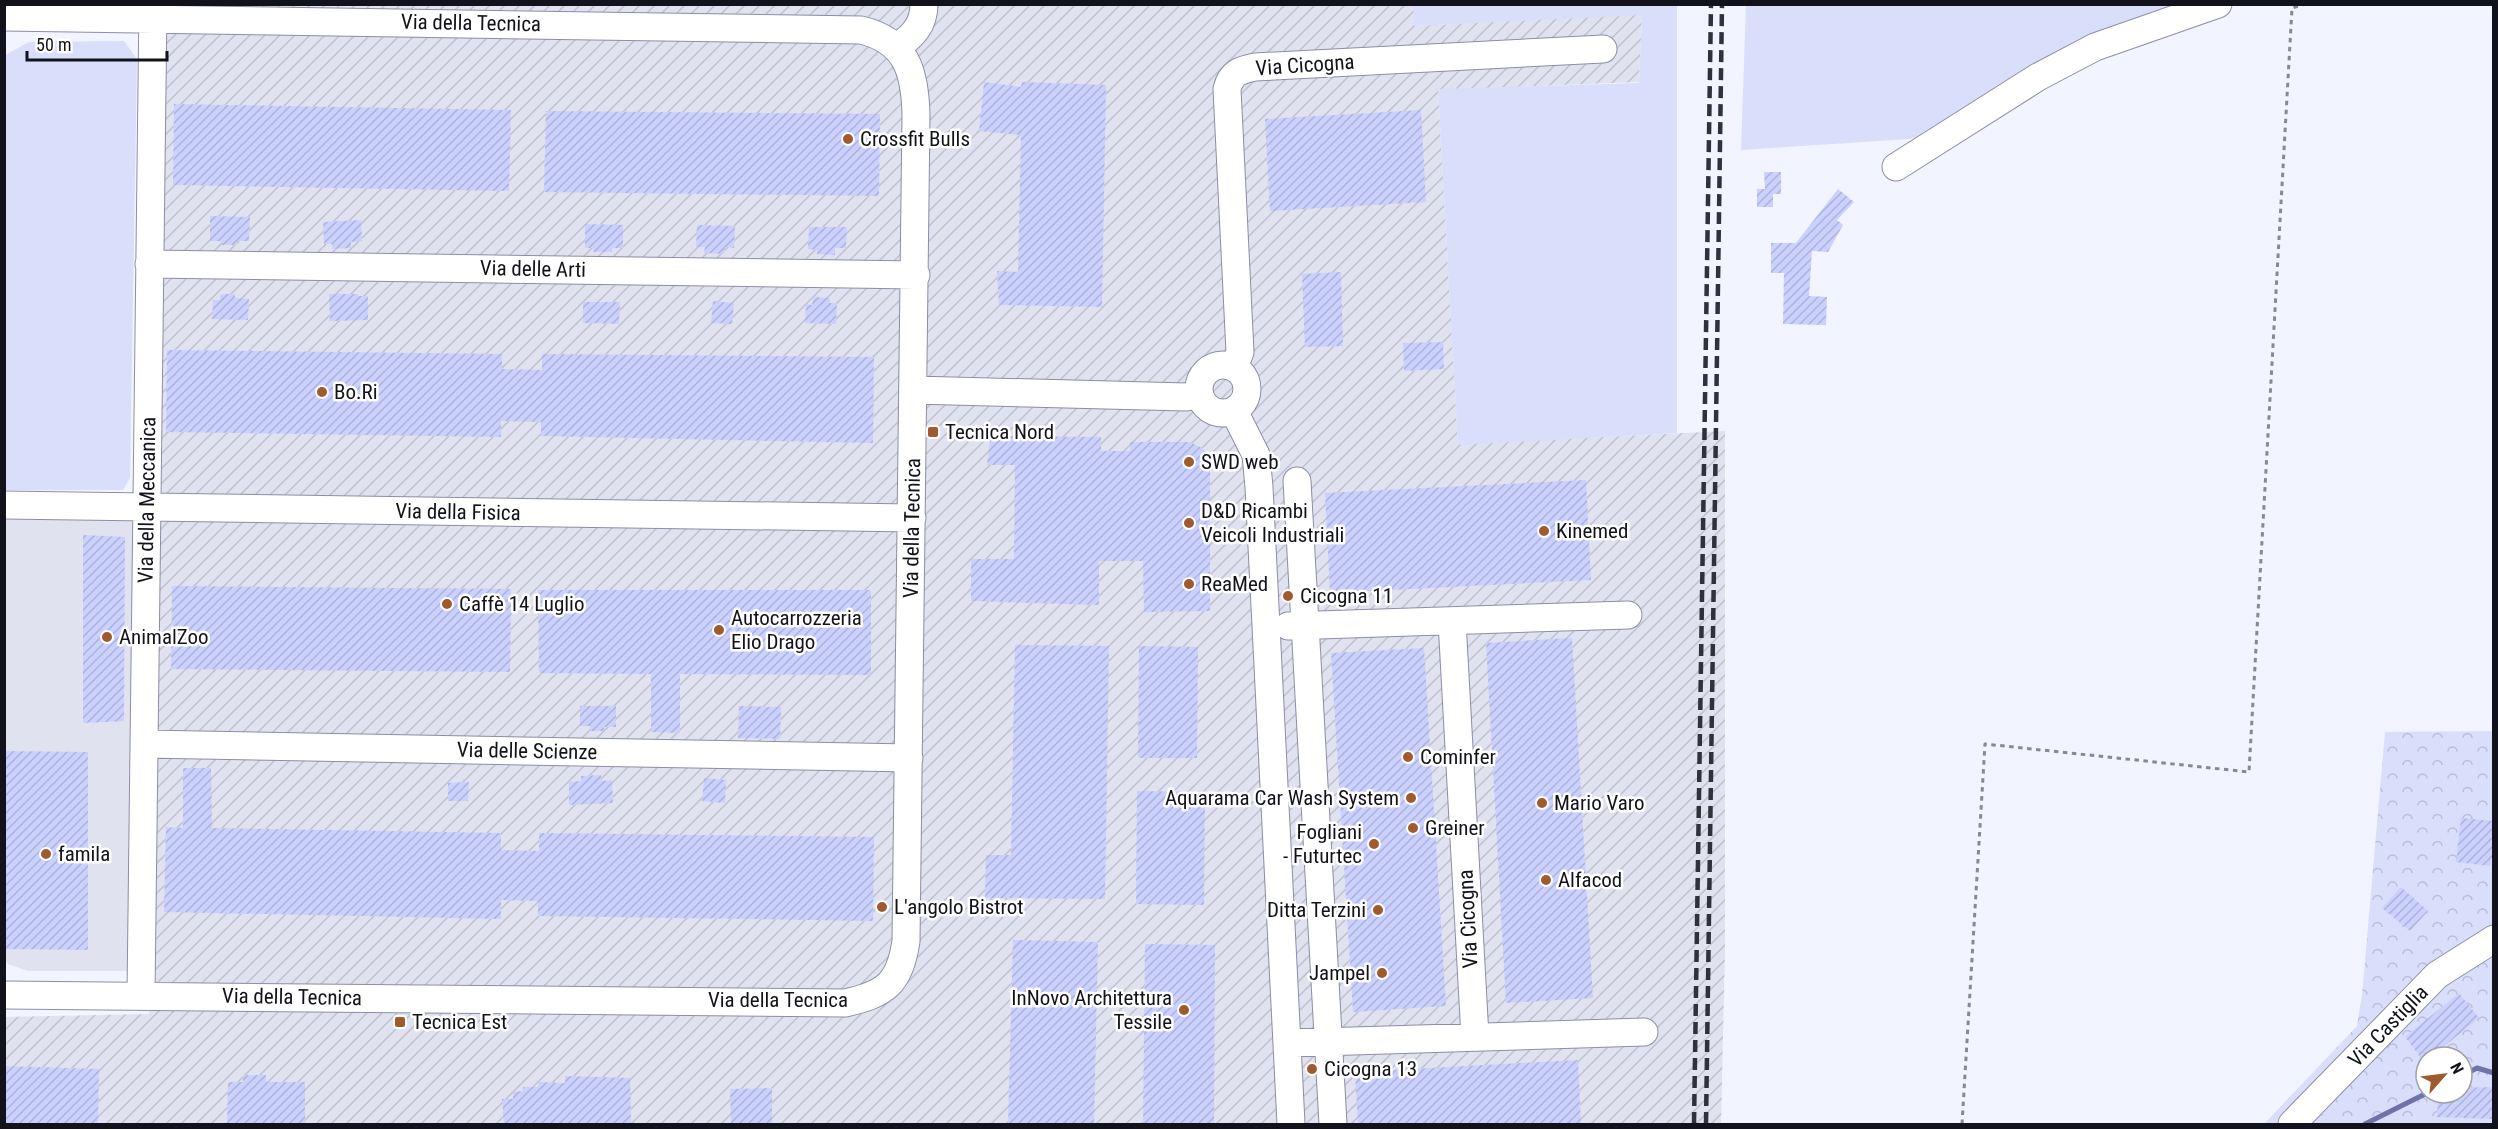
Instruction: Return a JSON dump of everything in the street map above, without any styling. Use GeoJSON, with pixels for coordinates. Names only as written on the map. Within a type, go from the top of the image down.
{"type":"FeatureCollection","features":[{"type":"Feature","properties":{"kind":"street"},"geometry":{"type":"LineString","coordinates":[[897,47],[919,28],[924,16],[924,4]]}},
{"type":"Feature","properties":{"kind":"street"},"geometry":{"type":"LineString","coordinates":[[1896,167],[2038,77],[2096,47],[2218,4]]}},
{"type":"Feature","properties":{"kind":"street","name":"Via della Tecnica"},"geometry":{"type":"LineString","coordinates":[[4,16],[153,12],[520,14],[861,30],[878,34],[897,47],[910,68],[915,87],[916,275],[906,941],[900,970],[891,984],[877,993],[844,1003],[4,995]]}},
{"type":"Feature","properties":{"kind":"street","name":"Via della Meccanica"},"geometry":{"type":"LineString","coordinates":[[141,995],[153,12]]}},
{"type":"Feature","properties":{"kind":"street","name":"Via Cicogna"},"geometry":{"type":"LineString","coordinates":[[1234,368],[1239,352],[1227,89],[1233,75],[1241,70],[1255,67],[1603,49]]}},
{"type":"Feature","properties":{"kind":"street","name":"Via delle Arti"},"geometry":{"type":"LineString","coordinates":[[149,264],[916,275]]}},
{"type":"Feature","properties":{"kind":"street"},"geometry":{"type":"LineString","coordinates":[[1219,365],[1234,368],[1241,373],[1247,388],[1242,403],[1230,412],[1214,412],[1202,402],[1199,394],[1201,379],[1205,372],[1219,365]]}},
{"type":"Feature","properties":{"kind":"street"},"geometry":{"type":"LineString","coordinates":[[914,390],[1175,396],[1199,394]]}},
{"type":"Feature","properties":{"kind":"street"},"geometry":{"type":"LineString","coordinates":[[1237,409],[1238,419],[1256,455],[1292,1125]]}},
{"type":"Feature","properties":{"kind":"street"},"geometry":{"type":"LineString","coordinates":[[1298,481],[1334,1125]]}},
{"type":"Feature","properties":{"kind":"street","name":"Via della Fisica"},"geometry":{"type":"LineString","coordinates":[[4,505],[912,518]]}},
{"type":"Feature","properties":{"kind":"street"},"geometry":{"type":"LineString","coordinates":[[1266,626],[1628,615]]}},
{"type":"Feature","properties":{"kind":"street","name":"Via Cicogna"},"geometry":{"type":"LineString","coordinates":[[1452,621],[1475,1037]]}},
{"type":"Feature","properties":{"kind":"street","name":"Via delle Scienze"},"geometry":{"type":"LineString","coordinates":[[144,744],[909,758]]}},
{"type":"Feature","properties":{"kind":"street","name":"Via Castiglia"},"geometry":{"type":"LineString","coordinates":[[2292,1125],[2437,975],[2493,939]]}},
{"type":"Feature","properties":{"kind":"street"},"geometry":{"type":"LineString","coordinates":[[1287,1043],[1644,1032]]}},
{"type":"Feature","properties":{"kind":"path"},"geometry":{"type":"LineString","coordinates":[[1962,1125],[1985,744],[2249,772],[2292,8],[2305,4]]}},
{"type":"Feature","properties":{"kind":"shaded area"},"geometry":{"type":"Polygon","coordinates":[[[1414,4],[1414,26],[1642,14],[1639,82],[1438,90],[1458,444],[1725,431],[1725,951],[1721,1124],[5,1124],[4,1017],[149,1014],[147,5],[1414,4]]]}},
{"type":"Feature","properties":{"kind":"shaded area"},"geometry":{"type":"Polygon","coordinates":[[[4,497],[136,497],[130,971],[28,971],[8,964],[5,960],[4,497]]]}},
{"type":"Feature","properties":{"kind":"green space"},"geometry":{"type":"Polygon","coordinates":[[[1413,5],[1677,5],[1677,433],[1458,445],[1438,89],[1639,83],[1642,15],[1414,26],[1413,5]]]}},
{"type":"Feature","properties":{"kind":"green space"},"geometry":{"type":"Polygon","coordinates":[[[1746,5],[2206,5],[1950,131],[1910,139],[1741,150],[1746,5]]]}},
{"type":"Feature","properties":{"kind":"green space"},"geometry":{"type":"Polygon","coordinates":[[[124,41],[137,59],[130,478],[123,490],[5,490],[5,55],[29,42],[124,41]]]}},
{"type":"Feature","properties":{"kind":"green space"},"geometry":{"type":"Polygon","coordinates":[[[2493,731],[2493,1124],[2264,1124],[2357,1026],[2362,995],[2385,732],[2493,731]]]}},
{"type":"Feature","properties":{"kind":"building"},"geometry":{"type":"Polygon","coordinates":[[[984,82],[1021,87],[1022,82],[1106,85],[1102,307],[999,305],[997,271],[1018,272],[1021,135],[979,131],[984,82]]]}},
{"type":"Feature","properties":{"kind":"building"},"geometry":{"type":"Polygon","coordinates":[[[174,104],[511,110],[509,191],[173,185],[174,104]]]}},
{"type":"Feature","properties":{"kind":"building"},"geometry":{"type":"Polygon","coordinates":[[[1421,110],[1426,202],[1270,211],[1265,119],[1421,110]]]}},
{"type":"Feature","properties":{"kind":"building"},"geometry":{"type":"Polygon","coordinates":[[[546,111],[880,114],[879,196],[544,192],[546,111]]]}},
{"type":"Feature","properties":{"kind":"building"},"geometry":{"type":"Polygon","coordinates":[[[1764,172],[1781,172],[1781,194],[1773,194],[1773,207],[1757,207],[1757,189],[1765,189],[1764,172]]]}},
{"type":"Feature","properties":{"kind":"building"},"geometry":{"type":"Polygon","coordinates":[[[1838,189],[1854,202],[1837,220],[1843,225],[1828,252],[1812,251],[1809,296],[1827,297],[1826,325],[1783,324],[1784,273],[1771,273],[1771,243],[1796,243],[1838,189]]]}},
{"type":"Feature","properties":{"kind":"building"},"geometry":{"type":"Polygon","coordinates":[[[210,216],[250,217],[249,241],[237,241],[237,245],[222,245],[222,241],[210,241],[210,216]]]}},
{"type":"Feature","properties":{"kind":"building"},"geometry":{"type":"Polygon","coordinates":[[[361,220],[362,241],[351,242],[351,248],[332,249],[332,244],[324,244],[323,222],[361,220]]]}},
{"type":"Feature","properties":{"kind":"building"},"geometry":{"type":"Polygon","coordinates":[[[585,224],[623,225],[623,248],[612,248],[612,252],[593,252],[594,248],[585,248],[585,224]]]}},
{"type":"Feature","properties":{"kind":"building"},"geometry":{"type":"Polygon","coordinates":[[[697,225],[735,226],[734,248],[725,247],[724,254],[704,253],[705,247],[696,247],[697,225]]]}},
{"type":"Feature","properties":{"kind":"building"},"geometry":{"type":"Polygon","coordinates":[[[809,227],[847,227],[846,248],[835,248],[835,255],[817,254],[817,250],[808,249],[809,227]]]}},
{"type":"Feature","properties":{"kind":"building"},"geometry":{"type":"Polygon","coordinates":[[[1341,272],[1343,346],[1305,347],[1302,274],[1341,272]]]}},
{"type":"Feature","properties":{"kind":"building"},"geometry":{"type":"Polygon","coordinates":[[[220,294],[235,294],[235,298],[249,299],[248,320],[212,319],[213,300],[220,300],[220,294]]]}},
{"type":"Feature","properties":{"kind":"building"},"geometry":{"type":"Polygon","coordinates":[[[329,294],[368,296],[368,320],[330,321],[329,294]]]}},
{"type":"Feature","properties":{"kind":"building"},"geometry":{"type":"Polygon","coordinates":[[[813,297],[830,298],[830,303],[837,303],[836,324],[805,323],[806,304],[812,305],[813,297]]]}},
{"type":"Feature","properties":{"kind":"building"},"geometry":{"type":"Polygon","coordinates":[[[713,301],[734,303],[732,324],[711,323],[713,301]]]}},
{"type":"Feature","properties":{"kind":"building"},"geometry":{"type":"Polygon","coordinates":[[[583,302],[620,302],[619,324],[583,323],[583,302]]]}},
{"type":"Feature","properties":{"kind":"building"},"geometry":{"type":"Polygon","coordinates":[[[1443,342],[1444,369],[1404,371],[1403,343],[1443,342]]]}},
{"type":"Feature","properties":{"kind":"building"},"geometry":{"type":"Polygon","coordinates":[[[167,350],[502,354],[502,369],[542,370],[542,354],[874,357],[873,443],[541,436],[541,422],[501,421],[501,437],[166,432],[167,350]]]}},
{"type":"Feature","properties":{"kind":"building"},"geometry":{"type":"Polygon","coordinates":[[[999,436],[1101,437],[1101,451],[1130,451],[1130,442],[1190,442],[1202,448],[1207,455],[1210,469],[1210,611],[1144,612],[1143,561],[1099,561],[1099,605],[971,601],[971,559],[1014,559],[1015,465],[987,465],[990,439],[999,440],[999,436]]]}},
{"type":"Feature","properties":{"kind":"building"},"geometry":{"type":"Polygon","coordinates":[[[1586,480],[1591,580],[1330,593],[1325,493],[1586,480]]]}},
{"type":"Feature","properties":{"kind":"building"},"geometry":{"type":"Polygon","coordinates":[[[83,535],[125,537],[124,721],[83,723],[83,535]]]}},
{"type":"Feature","properties":{"kind":"building"},"geometry":{"type":"Polygon","coordinates":[[[172,586],[511,589],[510,672],[171,669],[172,586]]]}},
{"type":"Feature","properties":{"kind":"building"},"geometry":{"type":"Polygon","coordinates":[[[538,590],[871,590],[871,675],[680,674],[680,733],[651,732],[651,674],[539,673],[538,590]]]}},
{"type":"Feature","properties":{"kind":"building"},"geometry":{"type":"Polygon","coordinates":[[[1572,638],[1593,998],[1506,1003],[1486,643],[1572,638]]]}},
{"type":"Feature","properties":{"kind":"building"},"geometry":{"type":"Polygon","coordinates":[[[1015,645],[1109,646],[1105,899],[985,898],[986,855],[1011,855],[1015,645]]]}},
{"type":"Feature","properties":{"kind":"building"},"geometry":{"type":"Polygon","coordinates":[[[1139,646],[1198,647],[1197,758],[1138,758],[1139,646]]]}},
{"type":"Feature","properties":{"kind":"building"},"geometry":{"type":"Polygon","coordinates":[[[1424,648],[1446,1006],[1353,1012],[1331,653],[1424,648]]]}},
{"type":"Feature","properties":{"kind":"building"},"geometry":{"type":"Polygon","coordinates":[[[580,706],[616,706],[616,727],[604,727],[604,731],[590,731],[590,726],[580,726],[580,706]]]}},
{"type":"Feature","properties":{"kind":"building"},"geometry":{"type":"Polygon","coordinates":[[[739,706],[781,707],[780,739],[738,738],[739,706]]]}},
{"type":"Feature","properties":{"kind":"building","name":"famila"},"geometry":{"type":"Polygon","coordinates":[[[4,751],[88,752],[88,950],[4,949],[4,751]]]}},
{"type":"Feature","properties":{"kind":"building"},"geometry":{"type":"Polygon","coordinates":[[[183,768],[211,768],[212,828],[501,833],[501,850],[539,851],[539,833],[874,837],[873,921],[538,916],[538,901],[501,900],[501,919],[164,912],[166,827],[183,828],[183,768]]]}},
{"type":"Feature","properties":{"kind":"building"},"geometry":{"type":"Polygon","coordinates":[[[601,775],[601,781],[612,780],[613,803],[569,805],[569,782],[581,781],[581,776],[601,775]]]}},
{"type":"Feature","properties":{"kind":"building"},"geometry":{"type":"Polygon","coordinates":[[[704,778],[726,780],[725,803],[702,801],[704,778]]]}},
{"type":"Feature","properties":{"kind":"building"},"geometry":{"type":"Polygon","coordinates":[[[469,782],[468,801],[448,801],[448,783],[469,782]]]}},
{"type":"Feature","properties":{"kind":"building"},"geometry":{"type":"Polygon","coordinates":[[[1137,791],[1205,792],[1204,905],[1136,904],[1137,791]]]}},
{"type":"Feature","properties":{"kind":"building"},"geometry":{"type":"Polygon","coordinates":[[[2461,818],[2493,821],[2493,858],[2491,858],[2490,866],[2456,862],[2461,818]]]}},
{"type":"Feature","properties":{"kind":"building"},"geometry":{"type":"Polygon","coordinates":[[[2401,887],[2428,911],[2410,931],[2382,908],[2401,887]]]}},
{"type":"Feature","properties":{"kind":"building"},"geometry":{"type":"Polygon","coordinates":[[[1013,940],[1098,942],[1094,1125],[1008,1125],[1013,940]]]}},
{"type":"Feature","properties":{"kind":"building"},"geometry":{"type":"Polygon","coordinates":[[[1145,944],[1215,945],[1214,1125],[1143,1125],[1145,944]]]}},
{"type":"Feature","properties":{"kind":"building"},"geometry":{"type":"Polygon","coordinates":[[[2459,993],[2479,1018],[2446,1045],[2414,1045],[2414,1049],[2405,1037],[2459,993]]]}},
{"type":"Feature","properties":{"kind":"building"},"geometry":{"type":"Polygon","coordinates":[[[1578,1060],[1581,1125],[1358,1125],[1355,1072],[1578,1060]]]}},
{"type":"Feature","properties":{"kind":"building"},"geometry":{"type":"Polygon","coordinates":[[[4,1066],[99,1069],[98,1125],[4,1125],[4,1066]]]}},
{"type":"Feature","properties":{"kind":"building"},"geometry":{"type":"Polygon","coordinates":[[[243,1075],[266,1075],[266,1082],[305,1082],[305,1125],[227,1125],[228,1082],[243,1082],[243,1075]]]}},
{"type":"Feature","properties":{"kind":"building"},"geometry":{"type":"Polygon","coordinates":[[[565,1076],[630,1078],[631,1125],[504,1125],[502,1099],[513,1099],[513,1092],[523,1091],[523,1087],[538,1087],[539,1082],[565,1083],[565,1076]]]}},
{"type":"Feature","properties":{"kind":"building"},"geometry":{"type":"Polygon","coordinates":[[[2493,1087],[2493,1119],[2437,1117],[2438,1105],[2474,1105],[2474,1088],[2493,1087]]]}},
{"type":"Feature","properties":{"kind":"building"},"geometry":{"type":"Polygon","coordinates":[[[772,1088],[772,1125],[731,1125],[730,1089],[772,1088]]]}},
{"type":"Feature","properties":{"kind":"waterway"},"geometry":{"type":"LineString","coordinates":[[2474,1070],[2477,1068],[2494,1073]]}},
{"type":"Feature","properties":{"kind":"waterway"},"geometry":{"type":"LineString","coordinates":[[2365,1124],[2414,1100]]}},
{"type":"Feature","properties":{"kind":"railway"},"geometry":{"type":"LineString","coordinates":[[1694,1124],[1711,4]]}},
{"type":"Feature","properties":{"kind":"railway"},"geometry":{"type":"LineString","coordinates":[[1706,1124],[1722,4]]}},
{"type":"Feature","properties":{"kind":"place","name":"Crossfit Bulls"},"geometry":{"type":"Point","coordinates":[848,139]}},
{"type":"Feature","properties":{"kind":"place","name":"Bo.Ri"},"geometry":{"type":"Point","coordinates":[322,392]}},
{"type":"Feature","properties":{"kind":"place","name":"Tecnica Nord"},"geometry":{"type":"Point","coordinates":[933,432]}},
{"type":"Feature","properties":{"kind":"place","name":"SWD web"},"geometry":{"type":"Point","coordinates":[1189,462]}},
{"type":"Feature","properties":{"kind":"place","name":"D&D Ricambi Veicoli Industriali"},"geometry":{"type":"Point","coordinates":[1189,523]}},
{"type":"Feature","properties":{"kind":"place","name":"Kinemed"},"geometry":{"type":"Point","coordinates":[1544,531]}},
{"type":"Feature","properties":{"kind":"place","name":"ReaMed"},"geometry":{"type":"Point","coordinates":[1189,584]}},
{"type":"Feature","properties":{"kind":"place","name":"Cicogna 11"},"geometry":{"type":"Point","coordinates":[1288,596]}},
{"type":"Feature","properties":{"kind":"place","name":"Caffè 14 Luglio"},"geometry":{"type":"Point","coordinates":[447,604]}},
{"type":"Feature","properties":{"kind":"place","name":"Autocarrozzeria Elio Drago"},"geometry":{"type":"Point","coordinates":[719,630]}},
{"type":"Feature","properties":{"kind":"place","name":"AnimalZoo"},"geometry":{"type":"Point","coordinates":[107,637]}},
{"type":"Feature","properties":{"kind":"place","name":"Cominfer"},"geometry":{"type":"Point","coordinates":[1408,757]}},
{"type":"Feature","properties":{"kind":"place","name":"Aquarama Car Wash System"},"geometry":{"type":"Point","coordinates":[1411,798]}},
{"type":"Feature","properties":{"kind":"place","name":"Mario Varo"},"geometry":{"type":"Point","coordinates":[1542,803]}},
{"type":"Feature","properties":{"kind":"place","name":"Greiner"},"geometry":{"type":"Point","coordinates":[1413,828]}},
{"type":"Feature","properties":{"kind":"place","name":"Fogliani - Futurtec"},"geometry":{"type":"Point","coordinates":[1374,844]}},
{"type":"Feature","properties":{"kind":"place","name":"famila"},"geometry":{"type":"Point","coordinates":[46,854]}},
{"type":"Feature","properties":{"kind":"place","name":"Alfacod"},"geometry":{"type":"Point","coordinates":[1546,880]}},
{"type":"Feature","properties":{"kind":"place","name":"L'angolo Bistrot"},"geometry":{"type":"Point","coordinates":[882,907]}},
{"type":"Feature","properties":{"kind":"place","name":"Ditta Terzini"},"geometry":{"type":"Point","coordinates":[1378,910]}},
{"type":"Feature","properties":{"kind":"place","name":"Jampel"},"geometry":{"type":"Point","coordinates":[1382,973]}},
{"type":"Feature","properties":{"kind":"place","name":"InNovo Architettura Tessile"},"geometry":{"type":"Point","coordinates":[1184,1010]}},
{"type":"Feature","properties":{"kind":"place","name":"Tecnica Est"},"geometry":{"type":"Point","coordinates":[400,1022]}},
{"type":"Feature","properties":{"kind":"place","name":"Cicogna 13"},"geometry":{"type":"Point","coordinates":[1312,1069]}}]}
